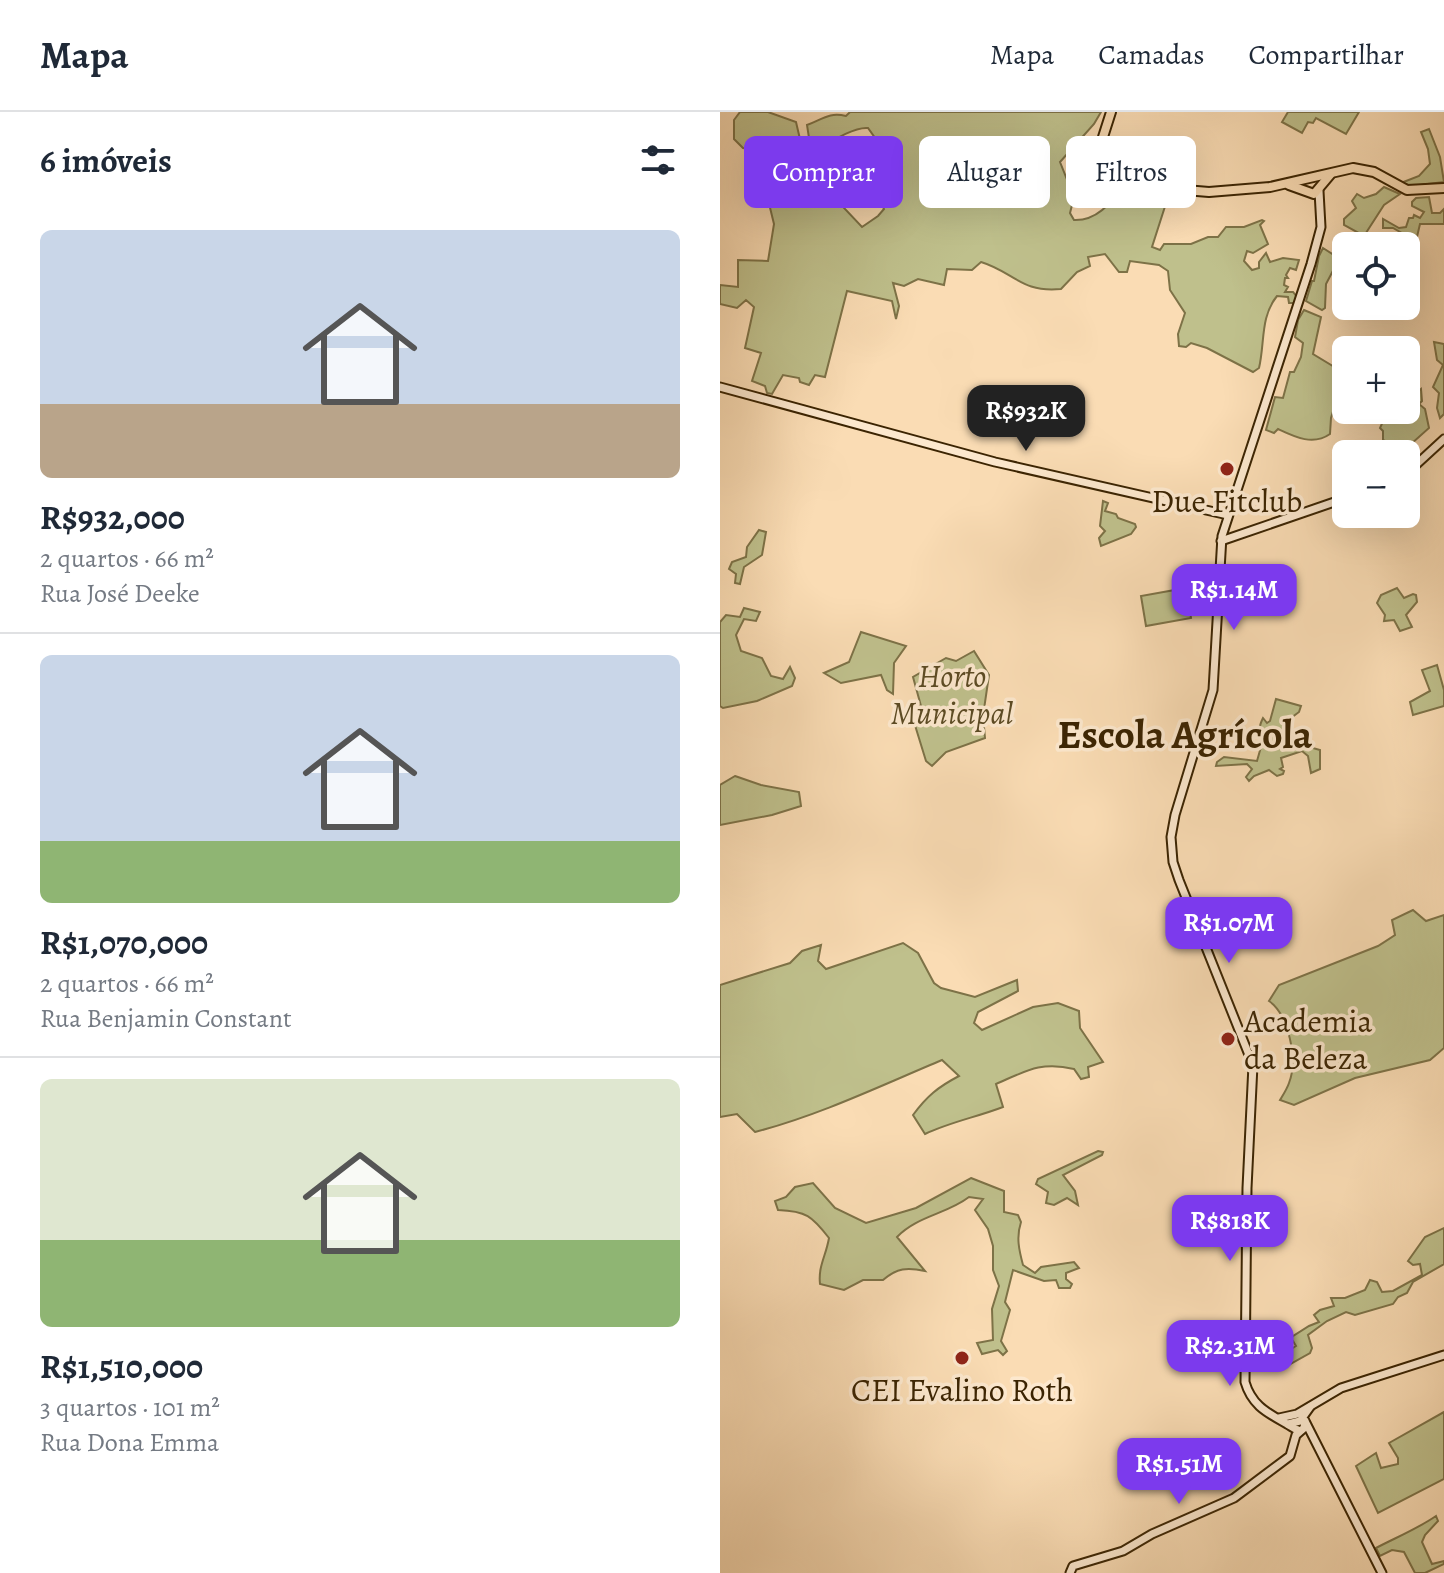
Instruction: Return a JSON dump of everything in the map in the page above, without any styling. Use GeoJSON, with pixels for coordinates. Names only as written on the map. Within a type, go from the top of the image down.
{"type":"FeatureCollection","features":[{"type":"Feature","properties":{"kind":"main road"},"geometry":{"type":"LineString","coordinates":[[1111,112],[1104,130],[1103,144],[1109,161],[1116,169],[1197,192],[1289,185],[1353,168],[1367,170],[1410,191],[1444,188]]}},
{"type":"Feature","properties":{"kind":"main road"},"geometry":{"type":"LineString","coordinates":[[1314,191],[1325,178],[1335,173]]}},
{"type":"Feature","properties":{"kind":"main road"},"geometry":{"type":"LineString","coordinates":[[1310,180],[1319,182],[1314,191]]}},
{"type":"Feature","properties":{"kind":"main road"},"geometry":{"type":"LineString","coordinates":[[1310,180],[1305,186],[1314,191],[1322,218],[1311,264],[1221,541],[1213,690],[1175,815],[1171,843],[1173,862],[1187,902],[1253,1065],[1244,1371],[1248,1394],[1269,1415],[1298,1422],[1312,1434],[1382,1573]]}},
{"type":"Feature","properties":{"kind":"main road"},"geometry":{"type":"LineString","coordinates":[[1289,185],[1314,191]]}},
{"type":"Feature","properties":{"kind":"main road"},"geometry":{"type":"LineString","coordinates":[[720,387],[993,462],[1228,515]]}},
{"type":"Feature","properties":{"kind":"main road"},"geometry":{"type":"LineString","coordinates":[[1420,461],[1444,439]]}},
{"type":"Feature","properties":{"kind":"main road"},"geometry":{"type":"LineString","coordinates":[[1221,541],[1332,503]]}},
{"type":"Feature","properties":{"kind":"main road"},"geometry":{"type":"LineString","coordinates":[[1070,1573],[1073,1566],[1123,1551],[1152,1534],[1234,1498],[1286,1460],[1293,1451],[1298,1422],[1311,1406],[1341,1388],[1444,1355]]}},
{"type":"Feature","properties":{"kind":"green space"},"geometry":{"type":"Polygon","coordinates":[[[740,112],[768,112],[796,122],[799,136],[744,136],[743,148],[734,139],[734,120],[740,112]]]}},
{"type":"Feature","properties":{"kind":"green space"},"geometry":{"type":"Polygon","coordinates":[[[850,112],[1101,112],[1083,136],[1066,136],[1066,155],[1060,162],[1066,177],[1066,208],[1071,208],[1074,220],[1091,217],[1104,208],[1165,208],[1152,247],[1160,250],[1164,244],[1191,244],[1208,237],[1218,237],[1226,227],[1244,227],[1262,220],[1260,225],[1268,244],[1253,253],[1247,251],[1244,261],[1252,270],[1259,268],[1259,262],[1266,253],[1270,262],[1283,258],[1299,260],[1296,270],[1290,268],[1284,285],[1288,287],[1285,292],[1293,292],[1297,297],[1294,303],[1289,303],[1288,297],[1277,296],[1272,304],[1265,321],[1259,368],[1253,372],[1207,348],[1191,343],[1186,347],[1179,346],[1178,334],[1185,313],[1170,290],[1168,271],[1159,265],[1130,261],[1127,272],[1119,272],[1105,254],[1088,257],[1090,266],[1077,272],[1061,289],[1047,289],[1027,285],[981,262],[972,270],[947,269],[944,285],[918,279],[904,286],[893,283],[899,306],[896,319],[892,301],[847,291],[825,377],[815,375],[809,385],[800,382],[799,378],[783,375],[772,394],[767,393],[765,386],[752,381],[761,353],[745,348],[754,307],[746,300],[737,308],[720,304],[720,285],[738,287],[738,260],[768,261],[774,224],[770,208],[844,208],[862,227],[884,208],[903,208],[903,136],[874,136],[868,128],[843,136],[809,136],[807,125],[830,116],[846,116],[850,112]]]}},
{"type":"Feature","properties":{"kind":"green space"},"geometry":{"type":"Polygon","coordinates":[[[1288,112],[1359,112],[1346,134],[1316,118],[1313,123],[1308,122],[1302,133],[1282,122],[1288,112]]]}},
{"type":"Feature","properties":{"kind":"green space"},"geometry":{"type":"Polygon","coordinates":[[[1429,129],[1440,157],[1444,182],[1411,186],[1401,183],[1419,176],[1430,164],[1421,132],[1429,129]]]}},
{"type":"Feature","properties":{"kind":"green space"},"geometry":{"type":"Polygon","coordinates":[[[1384,187],[1400,194],[1384,205],[1367,232],[1357,232],[1344,225],[1344,219],[1356,208],[1352,201],[1357,194],[1364,198],[1384,187]]]}},
{"type":"Feature","properties":{"kind":"green space"},"geometry":{"type":"Polygon","coordinates":[[[1429,197],[1432,213],[1440,213],[1444,209],[1444,224],[1420,224],[1418,232],[1383,228],[1383,219],[1399,228],[1406,227],[1409,218],[1414,215],[1420,218],[1424,212],[1412,206],[1416,198],[1429,197]]]}},
{"type":"Feature","properties":{"kind":"green space"},"geometry":{"type":"Polygon","coordinates":[[[1323,248],[1332,254],[1332,273],[1326,284],[1325,308],[1322,310],[1306,301],[1323,248]]]}},
{"type":"Feature","properties":{"kind":"green space"},"geometry":{"type":"Polygon","coordinates":[[[1304,310],[1321,317],[1313,354],[1332,366],[1330,434],[1324,438],[1311,440],[1278,429],[1274,433],[1266,430],[1275,397],[1283,398],[1290,372],[1294,372],[1301,357],[1303,343],[1295,337],[1298,320],[1304,310]]]}},
{"type":"Feature","properties":{"kind":"green space"},"geometry":{"type":"Polygon","coordinates":[[[1434,342],[1444,344],[1444,414],[1440,418],[1437,408],[1439,393],[1433,387],[1443,365],[1437,360],[1434,342]]]}},
{"type":"Feature","properties":{"kind":"green space"},"geometry":{"type":"Polygon","coordinates":[[[1420,405],[1425,409],[1429,428],[1416,440],[1383,440],[1382,424],[1420,424],[1420,405]]]}},
{"type":"Feature","properties":{"kind":"green space"},"geometry":{"type":"Polygon","coordinates":[[[1103,501],[1108,503],[1105,511],[1136,527],[1131,534],[1101,546],[1099,538],[1105,531],[1100,526],[1103,501]]]}},
{"type":"Feature","properties":{"kind":"green space"},"geometry":{"type":"Polygon","coordinates":[[[759,530],[766,532],[762,555],[744,567],[740,584],[735,583],[736,574],[729,569],[732,562],[746,557],[747,547],[759,530]]]}},
{"type":"Feature","properties":{"kind":"green space"},"geometry":{"type":"Polygon","coordinates":[[[1186,588],[1191,618],[1146,626],[1141,596],[1186,588]]]}},
{"type":"Feature","properties":{"kind":"green space"},"geometry":{"type":"Polygon","coordinates":[[[1397,588],[1404,598],[1416,595],[1417,602],[1406,615],[1412,627],[1400,631],[1394,620],[1384,621],[1385,615],[1377,603],[1381,595],[1397,588]]]}},
{"type":"Feature","properties":{"kind":"green space"},"geometry":{"type":"Polygon","coordinates":[[[744,608],[760,612],[756,621],[744,619],[736,635],[741,651],[762,658],[771,676],[783,679],[790,667],[795,678],[792,686],[757,701],[723,708],[720,706],[720,622],[726,615],[740,617],[744,608]]]}},
{"type":"Feature","properties":{"kind":"green space"},"geometry":{"type":"Polygon","coordinates":[[[861,632],[906,646],[894,663],[893,694],[887,690],[881,675],[841,683],[824,673],[849,662],[861,632]]]}},
{"type":"Feature","properties":{"kind":"green space","name":"Horto Municipal"},"geometry":{"type":"Polygon","coordinates":[[[974,651],[989,675],[983,716],[985,738],[946,752],[932,766],[926,761],[910,709],[921,706],[913,677],[946,658],[956,661],[974,651]]]}},
{"type":"Feature","properties":{"kind":"green space"},"geometry":{"type":"Polygon","coordinates":[[[1437,665],[1444,690],[1444,706],[1413,715],[1410,702],[1430,691],[1422,670],[1437,665]]]}},
{"type":"Feature","properties":{"kind":"green space"},"geometry":{"type":"Polygon","coordinates":[[[1276,699],[1301,706],[1291,718],[1290,731],[1295,743],[1320,750],[1320,769],[1311,773],[1308,756],[1302,751],[1281,758],[1283,774],[1277,776],[1269,770],[1249,781],[1246,777],[1252,769],[1247,764],[1216,766],[1224,757],[1257,761],[1263,740],[1261,724],[1263,718],[1267,723],[1270,721],[1276,699]]]}},
{"type":"Feature","properties":{"kind":"green space"},"geometry":{"type":"Polygon","coordinates":[[[735,776],[761,785],[799,792],[801,806],[720,825],[720,785],[735,776]]]}},
{"type":"Feature","properties":{"kind":"green space"},"geometry":{"type":"Polygon","coordinates":[[[1413,910],[1426,921],[1444,915],[1444,1048],[1430,1060],[1355,1078],[1294,1105],[1280,1100],[1292,1073],[1292,1051],[1282,1016],[1269,1001],[1279,985],[1378,946],[1395,935],[1392,920],[1413,910]]]}},
{"type":"Feature","properties":{"kind":"green space"},"geometry":{"type":"Polygon","coordinates":[[[903,943],[918,953],[934,983],[941,988],[975,997],[1017,980],[1018,991],[978,1012],[974,1023],[982,1030],[1033,1007],[1058,1003],[1079,1011],[1080,1028],[1103,1062],[1088,1067],[1089,1077],[1081,1079],[1074,1069],[1052,1066],[1016,1075],[996,1084],[1003,1107],[925,1134],[913,1115],[933,1092],[959,1076],[942,1060],[826,1109],[755,1132],[737,1114],[720,1117],[720,985],[790,963],[802,951],[821,945],[818,961],[826,969],[903,943]]]}},
{"type":"Feature","properties":{"kind":"green space"},"geometry":{"type":"Polygon","coordinates":[[[1098,1151],[1103,1152],[1102,1155],[1063,1175],[1075,1191],[1078,1205],[1067,1198],[1054,1205],[1046,1203],[1048,1192],[1036,1184],[1038,1179],[1098,1151]]]}},
{"type":"Feature","properties":{"kind":"green space"},"geometry":{"type":"Polygon","coordinates":[[[971,1178],[1004,1191],[1004,1212],[1018,1215],[1021,1222],[1019,1244],[1023,1265],[1035,1273],[1041,1267],[1074,1262],[1079,1268],[1066,1273],[1066,1279],[1072,1284],[1070,1288],[1059,1288],[1056,1280],[1044,1281],[1013,1270],[1005,1302],[1010,1310],[1001,1341],[1007,1351],[1003,1355],[998,1350],[982,1354],[977,1343],[993,1340],[992,1309],[999,1286],[993,1270],[993,1246],[988,1229],[975,1210],[983,1199],[969,1197],[914,1224],[897,1237],[925,1271],[902,1270],[883,1280],[863,1280],[844,1290],[820,1284],[821,1266],[829,1238],[808,1216],[778,1210],[775,1201],[786,1197],[795,1187],[813,1183],[835,1208],[866,1223],[916,1208],[971,1178]]]}},
{"type":"Feature","properties":{"kind":"green space"},"geometry":{"type":"Polygon","coordinates":[[[1444,1228],[1444,1264],[1413,1282],[1407,1293],[1398,1297],[1393,1304],[1355,1315],[1346,1312],[1327,1321],[1308,1335],[1312,1348],[1310,1353],[1285,1367],[1277,1367],[1280,1356],[1296,1346],[1293,1341],[1282,1347],[1279,1345],[1319,1322],[1314,1315],[1334,1306],[1331,1298],[1345,1298],[1365,1290],[1370,1280],[1377,1282],[1382,1292],[1393,1291],[1422,1275],[1420,1264],[1413,1265],[1408,1261],[1425,1237],[1444,1228]]]}},
{"type":"Feature","properties":{"kind":"green space"},"geometry":{"type":"Polygon","coordinates":[[[1444,1412],[1444,1479],[1378,1513],[1356,1466],[1376,1453],[1381,1468],[1398,1464],[1389,1443],[1444,1412]]]}},
{"type":"Feature","properties":{"kind":"green space"},"geometry":{"type":"Polygon","coordinates":[[[1436,1516],[1438,1521],[1422,1542],[1432,1564],[1444,1561],[1444,1564],[1425,1573],[1415,1573],[1404,1552],[1392,1550],[1380,1556],[1376,1548],[1436,1516]]]}},
{"type":"Feature","properties":{"kind":"place","name":"Due Fitclub"},"geometry":{"type":"Point","coordinates":[1227,469]}},
{"type":"Feature","properties":{"kind":"place","name":"Academia da Beleza"},"geometry":{"type":"Point","coordinates":[1228,1039]}},
{"type":"Feature","properties":{"kind":"place","name":"CEI Evalino Roth"},"geometry":{"type":"Point","coordinates":[962,1358]}},
{"type":"Feature","properties":{"kind":"district","name":"Escola Agrícola"},"geometry":{"type":"Point","coordinates":[1185,734]}}]}
